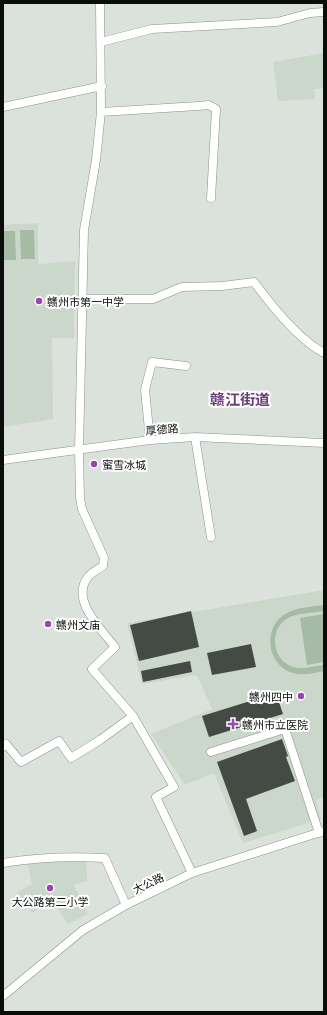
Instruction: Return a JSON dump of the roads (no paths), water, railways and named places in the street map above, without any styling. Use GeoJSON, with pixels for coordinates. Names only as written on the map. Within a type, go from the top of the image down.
{"type":"FeatureCollection","features":[{"type":"Feature","properties":{"kind":"street"},"geometry":{"type":"LineString","coordinates":[[100,3],[102,86],[101,112],[96,160],[84,230],[79,450],[80,498],[82,509],[104,558],[103,566],[89,576],[85,582],[82,590],[82,600],[115,647],[92,669],[133,716],[174,787],[156,797],[192,873]]}},
{"type":"Feature","properties":{"kind":"street"},"geometry":{"type":"LineString","coordinates":[[101,42],[152,29],[277,22],[310,13],[324,12]]}},
{"type":"Feature","properties":{"kind":"street"},"geometry":{"type":"LineString","coordinates":[[3,107],[102,86]]}},
{"type":"Feature","properties":{"kind":"street"},"geometry":{"type":"LineString","coordinates":[[101,112],[198,106],[209,106],[216,109],[211,198]]}},
{"type":"Feature","properties":{"kind":"street"},"geometry":{"type":"LineString","coordinates":[[83,299],[153,299],[182,287],[222,286],[254,282],[270,303],[297,332],[315,348],[324,353]]}},
{"type":"Feature","properties":{"kind":"street"},"geometry":{"type":"LineString","coordinates":[[150,440],[145,390],[152,362],[186,366]]}},
{"type":"Feature","properties":{"kind":"street"},"geometry":{"type":"LineString","coordinates":[[195,438],[211,537]]}},
{"type":"Feature","properties":{"kind":"street","name":"厚德路"},"geometry":{"type":"LineString","coordinates":[[3,460],[150,440],[195,438],[324,443]]}},
{"type":"Feature","properties":{"kind":"street"},"geometry":{"type":"LineString","coordinates":[[3,747],[6,744],[21,762],[58,741],[71,758],[100,740],[133,716]]}},
{"type":"Feature","properties":{"kind":"street"},"geometry":{"type":"LineString","coordinates":[[212,752],[285,729],[322,832]]}},
{"type":"Feature","properties":{"kind":"street","name":"大公路"},"geometry":{"type":"LineString","coordinates":[[3,996],[83,930],[126,905],[192,873],[322,832]]}},
{"type":"Feature","properties":{"kind":"street"},"geometry":{"type":"LineString","coordinates":[[3,863],[45,857],[70,856],[105,858],[126,905]]}},
{"type":"Feature","properties":{"kind":"place","name":"赣州市第一中学"},"geometry":{"type":"Point","coordinates":[39,301]}},
{"type":"Feature","properties":{"kind":"place","name":"蜜雪冰城"},"geometry":{"type":"Point","coordinates":[94,464]}},
{"type":"Feature","properties":{"kind":"place","name":"赣州文庙"},"geometry":{"type":"Point","coordinates":[48,624]}},
{"type":"Feature","properties":{"kind":"place","name":"赣州四中"},"geometry":{"type":"Point","coordinates":[301,696]}},
{"type":"Feature","properties":{"kind":"place","name":"赣州市立医院"},"geometry":{"type":"Point","coordinates":[233,724]}},
{"type":"Feature","properties":{"kind":"place","name":"大公路第二小学"},"geometry":{"type":"Point","coordinates":[50,888]}},
{"type":"Feature","properties":{"kind":"district","name":"赣江街道"},"geometry":{"type":"Point","coordinates":[240,399]}}]}
